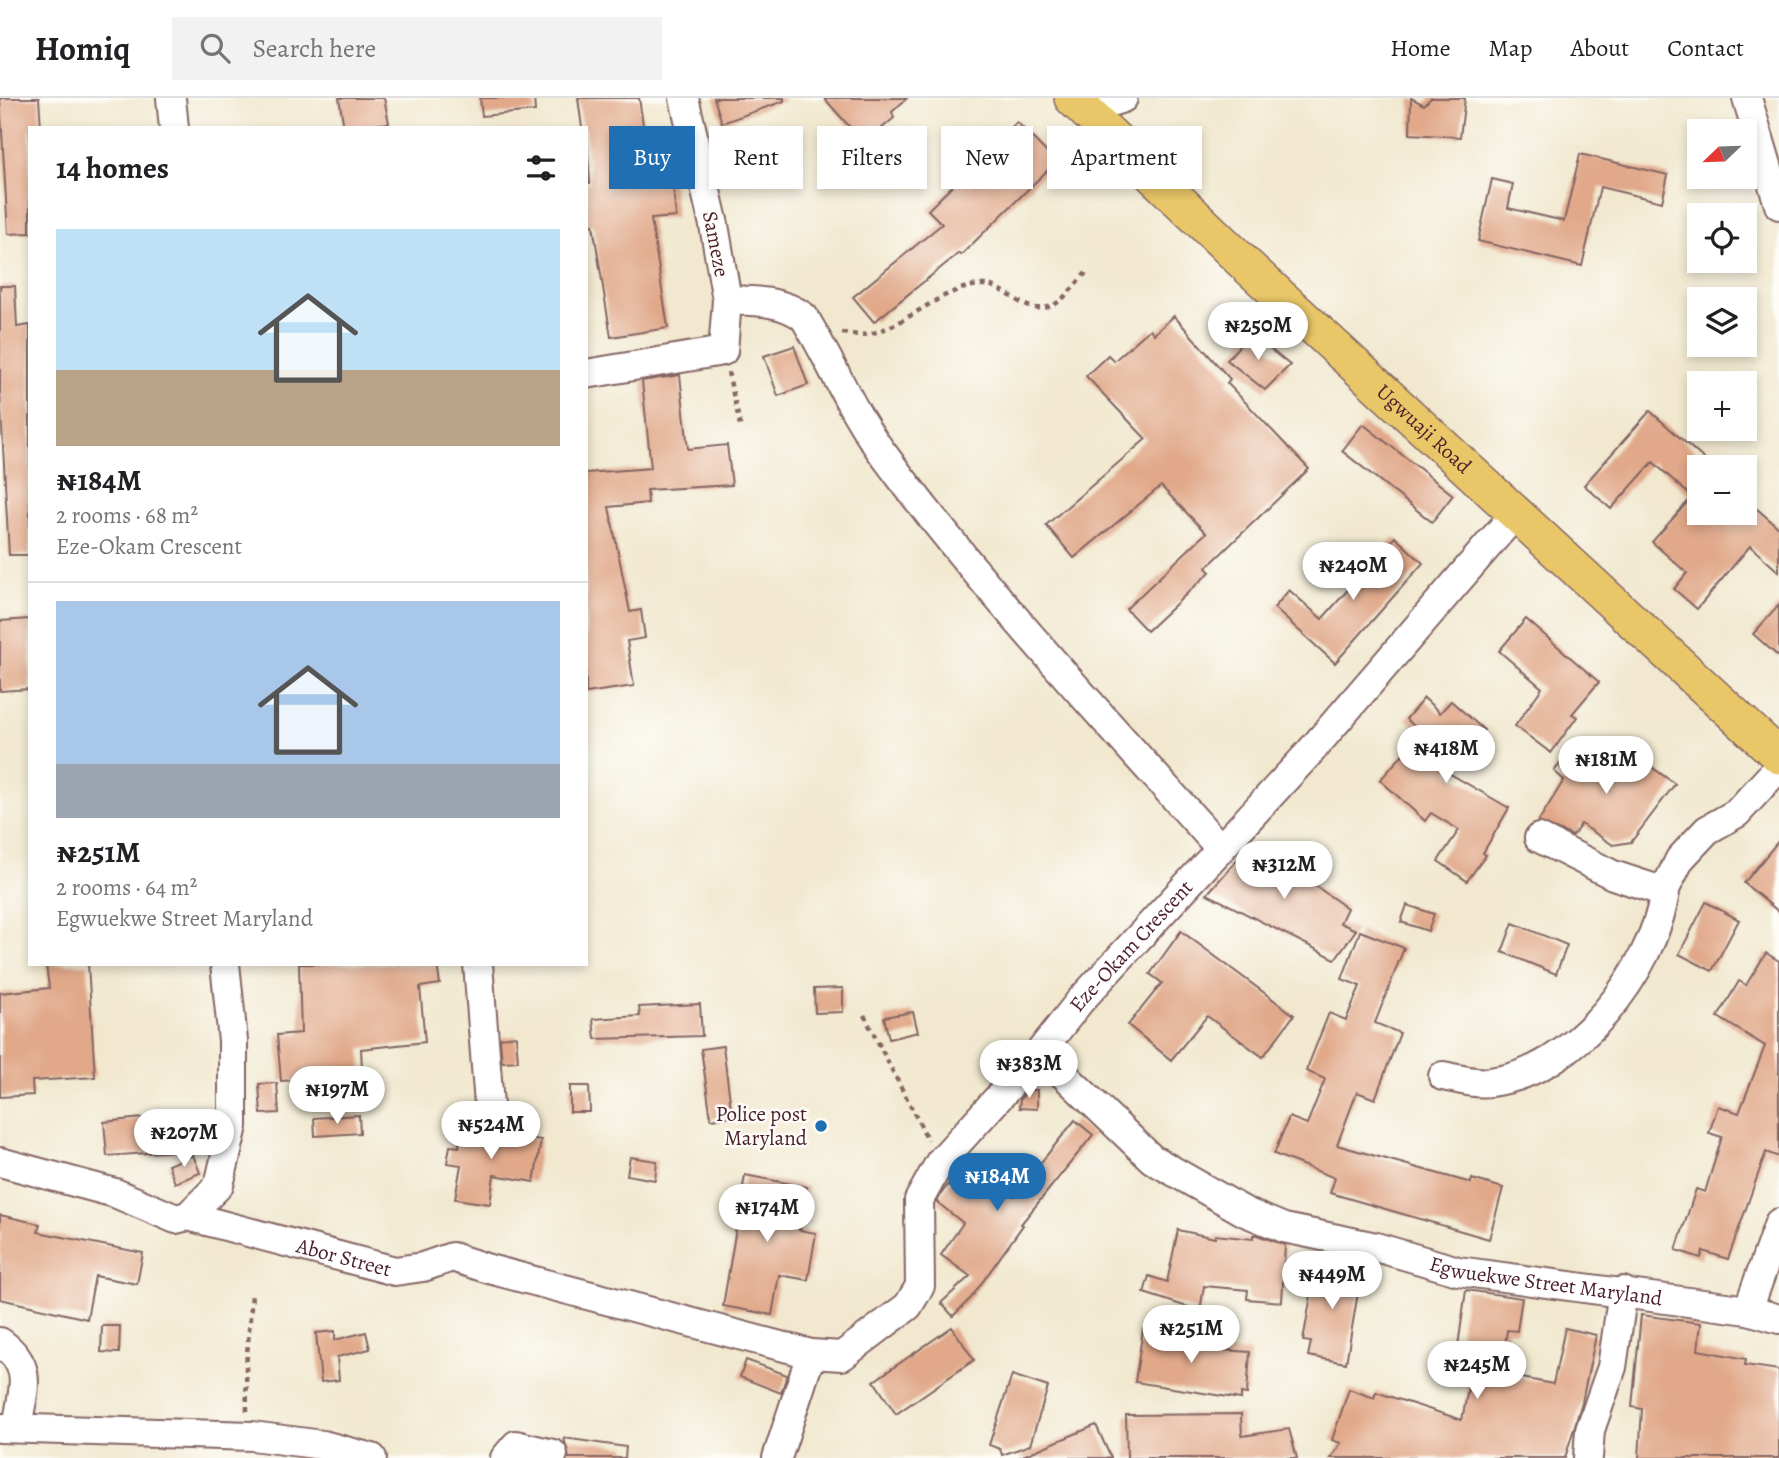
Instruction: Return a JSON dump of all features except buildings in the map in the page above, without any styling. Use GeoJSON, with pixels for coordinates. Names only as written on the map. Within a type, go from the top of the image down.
{"type":"FeatureCollection","features":[{"type":"Feature","properties":{"kind":"main road","name":"Ugwuaji Road"},"geometry":{"type":"LineString","coordinates":[[1077,105],[1779,756]]}},
{"type":"Feature","properties":{"kind":"street"},"geometry":{"type":"LineString","coordinates":[[171,98],[174,126]]}},
{"type":"Feature","properties":{"kind":"street","name":"Sameze"},"geometry":{"type":"LineString","coordinates":[[684,98],[714,225],[727,300],[723,351]]}},
{"type":"Feature","properties":{"kind":"street"},"geometry":{"type":"LineString","coordinates":[[1077,105],[1123,98]]}},
{"type":"Feature","properties":{"kind":"street"},"geometry":{"type":"LineString","coordinates":[[1747,98],[1779,205]]}},
{"type":"Feature","properties":{"kind":"street"},"geometry":{"type":"LineString","coordinates":[[727,300],[758,301],[794,309],[804,317],[840,386],[880,449],[1001,603],[1220,848]]}},
{"type":"Feature","properties":{"kind":"street"},"geometry":{"type":"LineString","coordinates":[[588,374],[723,351]]}},
{"type":"Feature","properties":{"kind":"street","name":"Eze-Okam Crescent"},"geometry":{"type":"LineString","coordinates":[[811,1354],[842,1356],[908,1306],[920,1286],[919,1200],[940,1162],[1040,1052],[1080,1001],[1310,752],[1516,513]]}},
{"type":"Feature","properties":{"kind":"street"},"geometry":{"type":"LineString","coordinates":[[1443,1076],[1478,1082],[1502,1080],[1542,1064],[1592,1031],[1612,1008],[1636,967],[1662,910],[1664,891],[1680,859],[1707,830],[1737,813],[1779,767]]}},
{"type":"Feature","properties":{"kind":"street"},"geometry":{"type":"LineString","coordinates":[[1539,838],[1613,875],[1664,891]]}},
{"type":"Feature","properties":{"kind":"street"},"geometry":{"type":"LineString","coordinates":[[188,1216],[219,1185],[233,1126],[233,1041],[225,966]]}},
{"type":"Feature","properties":{"kind":"street"},"geometry":{"type":"LineString","coordinates":[[478,966],[489,1105]]}},
{"type":"Feature","properties":{"kind":"street","name":"Egwuekwe Street Maryland"},"geometry":{"type":"LineString","coordinates":[[1040,1052],[1152,1159],[1266,1222],[1376,1247],[1458,1270],[1748,1310],[1779,1319]]}},
{"type":"Feature","properties":{"kind":"street","name":"Abor Street"},"geometry":{"type":"LineString","coordinates":[[0,1162],[115,1193],[176,1219],[188,1216],[395,1271],[407,1271],[455,1257],[489,1269],[811,1354]]}},
{"type":"Feature","properties":{"kind":"street"},"geometry":{"type":"LineString","coordinates":[[1748,1310],[1779,1223]]}},
{"type":"Feature","properties":{"kind":"street"},"geometry":{"type":"LineString","coordinates":[[1588,1458],[1590,1430],[1612,1367],[1623,1291]]}},
{"type":"Feature","properties":{"kind":"street"},"geometry":{"type":"LineString","coordinates":[[0,1342],[16,1353],[24,1367],[9,1427],[248,1436],[312,1452],[372,1458]]}},
{"type":"Feature","properties":{"kind":"street"},"geometry":{"type":"LineString","coordinates":[[777,1458],[811,1354]]}},
{"type":"Feature","properties":{"kind":"street"},"geometry":{"type":"LineString","coordinates":[[505,1458],[516,1445],[553,1454]]}},
{"type":"Feature","properties":{"kind":"path"},"geometry":{"type":"LineString","coordinates":[[814,336],[831,332],[867,335],[904,320],[953,293],[980,285],[994,286],[1027,308],[1052,306],[1086,273]]}},
{"type":"Feature","properties":{"kind":"path"},"geometry":{"type":"LineString","coordinates":[[723,351],[741,429]]}},
{"type":"Feature","properties":{"kind":"path"},"geometry":{"type":"LineString","coordinates":[[864,1015],[940,1162]]}},
{"type":"Feature","properties":{"kind":"path"},"geometry":{"type":"LineString","coordinates":[[248,1436],[246,1367],[252,1294]]}},
{"type":"Feature","properties":{"kind":"place","name":"Police post Maryland"},"geometry":{"type":"Point","coordinates":[821,1126]}}]}
